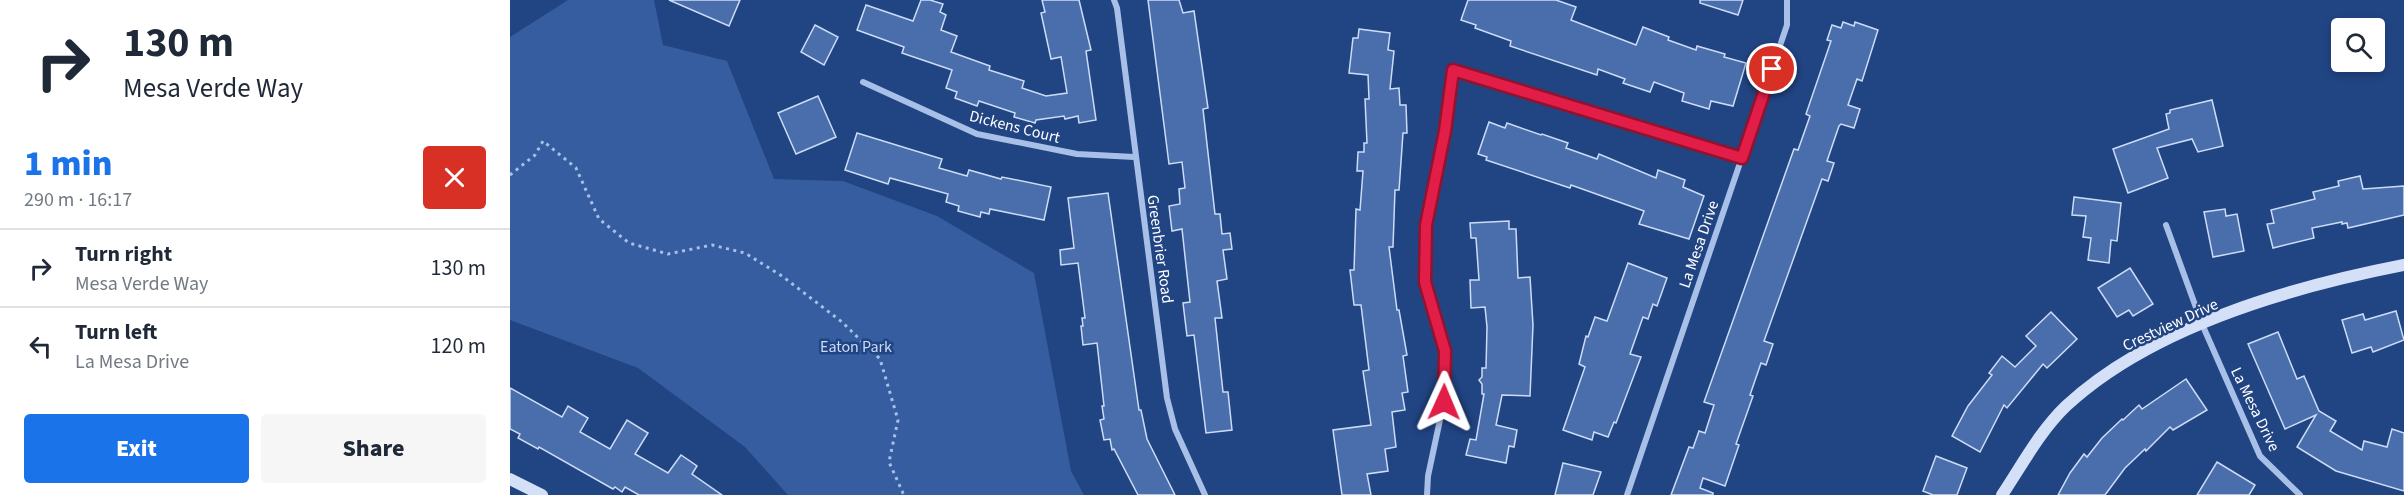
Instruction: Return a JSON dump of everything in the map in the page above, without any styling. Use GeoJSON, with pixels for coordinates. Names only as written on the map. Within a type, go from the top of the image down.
{"type":"FeatureCollection","features":[{"type":"Feature","properties":{"kind":"main road","name":"Crestview Drive"},"geometry":{"type":"LineString","coordinates":[[2002,495],[2038,439],[2065,407],[2096,380],[2147,349],[2202,324],[2272,297],[2341,278],[2404,265]]}},
{"type":"Feature","properties":{"kind":"main road"},"geometry":{"type":"LineString","coordinates":[[510,479],[542,495]]}},
{"type":"Feature","properties":{"kind":"street","name":"Greenbrier Road"},"geometry":{"type":"LineString","coordinates":[[1114,0],[1117,8],[1134,157],[1167,398],[1175,429],[1205,495]]}},
{"type":"Feature","properties":{"kind":"street","name":"La Mesa Drive"},"geometry":{"type":"LineString","coordinates":[[1627,495],[1787,25],[1787,0]]}},
{"type":"Feature","properties":{"kind":"street"},"geometry":{"type":"LineString","coordinates":[[1427,495],[1428,476],[1444,402],[1445,351],[1425,282],[1426,225],[1445,131],[1453,70],[1742,158]]}},
{"type":"Feature","properties":{"kind":"street","name":"Dickens Court"},"geometry":{"type":"LineString","coordinates":[[863,82],[977,134],[1077,154],[1134,157]]}},
{"type":"Feature","properties":{"kind":"street","name":"La Mesa Drive"},"geometry":{"type":"LineString","coordinates":[[2166,225],[2202,324],[2260,456],[2298,495]]}},
{"type":"Feature","properties":{"kind":"path"},"geometry":{"type":"LineString","coordinates":[[510,175],[535,155],[542,143],[576,168],[599,219],[629,243],[668,254],[712,245],[745,252],[782,276],[842,322],[880,359],[898,420],[889,462],[905,495]]}},
{"type":"Feature","properties":{"kind":"green space","name":"Eaton Park"},"geometry":{"type":"Polygon","coordinates":[[[568,0],[654,0],[663,45],[727,61],[774,179],[843,181],[937,216],[1034,273],[1071,471],[1084,495],[788,495],[745,447],[638,368],[510,320],[510,37],[568,0]]]}},
{"type":"Feature","properties":{"kind":"building"},"geometry":{"type":"Polygon","coordinates":[[[669,0],[740,0],[729,26],[669,0]]]}},
{"type":"Feature","properties":{"kind":"building"},"geometry":{"type":"Polygon","coordinates":[[[921,0],[943,4],[940,12],[946,15],[941,30],[957,36],[951,52],[990,66],[989,70],[1024,81],[1022,88],[1046,96],[1067,93],[1061,57],[1051,59],[1041,13],[1045,12],[1042,0],[1079,0],[1091,50],[1086,51],[1096,120],[1079,123],[1078,116],[1065,119],[1064,116],[1036,120],[1035,123],[1014,117],[1015,113],[979,101],[977,106],[955,98],[957,92],[946,88],[952,70],[902,53],[904,47],[857,30],[866,5],[913,21],[921,0]]]}},
{"type":"Feature","properties":{"kind":"building"},"geometry":{"type":"Polygon","coordinates":[[[1148,0],[1179,0],[1183,13],[1194,11],[1208,108],[1203,109],[1215,214],[1220,214],[1222,234],[1230,233],[1232,249],[1223,250],[1227,279],[1217,281],[1222,318],[1215,318],[1223,392],[1228,392],[1232,430],[1206,433],[1194,335],[1187,336],[1183,303],[1190,302],[1182,229],[1172,231],[1169,206],[1180,204],[1179,189],[1185,188],[1182,162],[1169,164],[1148,0]]]}},
{"type":"Feature","properties":{"kind":"building"},"geometry":{"type":"Polygon","coordinates":[[[1468,0],[1556,0],[1576,7],[1571,20],[1636,45],[1643,27],[1669,37],[1668,40],[1696,50],[1697,46],[1725,54],[1724,57],[1746,63],[1733,106],[1711,101],[1709,109],[1682,101],[1684,93],[1654,82],[1650,92],[1623,83],[1625,79],[1598,69],[1597,75],[1510,46],[1511,41],[1475,28],[1476,25],[1461,20],[1468,0]]]}},
{"type":"Feature","properties":{"kind":"building"},"geometry":{"type":"Polygon","coordinates":[[[1700,0],[1743,0],[1738,15],[1700,3],[1700,0]]]}},
{"type":"Feature","properties":{"kind":"building"},"geometry":{"type":"Polygon","coordinates":[[[1843,22],[1854,26],[1855,22],[1878,30],[1862,81],[1857,79],[1848,105],[1860,109],[1854,128],[1841,124],[1839,126],[1827,161],[1834,163],[1828,181],[1822,179],[1764,341],[1773,344],[1766,365],[1761,363],[1750,395],[1753,396],[1736,444],[1739,445],[1725,486],[1703,478],[1700,488],[1713,495],[1671,495],[1689,447],[1693,448],[1699,431],[1705,433],[1714,405],[1704,402],[1794,149],[1798,150],[1810,116],[1806,114],[1831,41],[1827,40],[1832,25],[1841,28],[1843,22]]]}},
{"type":"Feature","properties":{"kind":"building"},"geometry":{"type":"Polygon","coordinates":[[[815,25],[838,37],[824,65],[801,52],[815,25]]]}},
{"type":"Feature","properties":{"kind":"building"},"geometry":{"type":"Polygon","coordinates":[[[1359,29],[1390,33],[1388,50],[1394,51],[1390,89],[1399,88],[1400,105],[1406,105],[1407,133],[1403,133],[1399,190],[1395,190],[1393,247],[1389,247],[1397,310],[1399,310],[1407,355],[1403,356],[1408,392],[1402,393],[1405,410],[1392,412],[1396,447],[1385,449],[1388,471],[1367,474],[1371,495],[1342,495],[1333,430],[1371,425],[1363,371],[1369,370],[1361,305],[1354,305],[1350,270],[1354,270],[1356,209],[1360,210],[1363,171],[1357,171],[1358,152],[1364,152],[1364,143],[1367,143],[1365,99],[1369,99],[1368,75],[1349,73],[1353,38],[1358,38],[1359,29]]]}},
{"type":"Feature","properties":{"kind":"building"},"geometry":{"type":"Polygon","coordinates":[[[818,96],[836,137],[796,154],[778,113],[818,96]]]}},
{"type":"Feature","properties":{"kind":"building"},"geometry":{"type":"Polygon","coordinates":[[[2212,100],[2223,146],[2198,152],[2192,139],[2157,148],[2168,178],[2128,193],[2113,149],[2169,129],[2166,114],[2170,113],[2170,110],[2212,100]]]}},
{"type":"Feature","properties":{"kind":"building"},"geometry":{"type":"Polygon","coordinates":[[[1489,122],[1505,128],[1507,123],[1542,134],[1568,143],[1566,148],[1597,159],[1599,154],[1656,178],[1658,170],[1685,180],[1683,187],[1704,196],[1689,239],[1639,224],[1644,211],[1571,185],[1570,188],[1486,160],[1487,157],[1478,154],[1489,122]]]}},
{"type":"Feature","properties":{"kind":"building"},"geometry":{"type":"Polygon","coordinates":[[[857,133],[942,159],[939,168],[967,176],[969,170],[1001,179],[1002,177],[1051,187],[1044,220],[990,209],[989,214],[981,212],[980,217],[958,211],[959,206],[946,202],[948,194],[890,178],[888,184],[845,170],[857,133]]]}},
{"type":"Feature","properties":{"kind":"building"},"geometry":{"type":"Polygon","coordinates":[[[2360,176],[2363,189],[2404,186],[2404,215],[2348,228],[2347,223],[2342,224],[2342,222],[2312,228],[2314,238],[2273,248],[2267,224],[2274,223],[2271,210],[2315,199],[2313,192],[2339,186],[2338,181],[2360,176]]]}},
{"type":"Feature","properties":{"kind":"building"},"geometry":{"type":"Polygon","coordinates":[[[1108,193],[1139,410],[1141,410],[1147,439],[1175,495],[1138,495],[1114,449],[1112,450],[1110,439],[1104,440],[1100,420],[1104,419],[1102,406],[1104,406],[1097,343],[1083,345],[1081,326],[1083,326],[1082,318],[1085,318],[1078,263],[1061,265],[1060,250],[1074,248],[1068,198],[1108,193]]]}},
{"type":"Feature","properties":{"kind":"building"},"geometry":{"type":"Polygon","coordinates":[[[2074,197],[2121,203],[2117,241],[2111,240],[2109,263],[2088,260],[2091,238],[2083,237],[2086,216],[2072,215],[2074,197]]]}},
{"type":"Feature","properties":{"kind":"building"},"geometry":{"type":"Polygon","coordinates":[[[2225,209],[2226,216],[2237,214],[2244,251],[2213,257],[2204,212],[2225,209]]]}},
{"type":"Feature","properties":{"kind":"building"},"geometry":{"type":"Polygon","coordinates":[[[1509,221],[1509,229],[1516,229],[1518,278],[1530,277],[1533,325],[1530,396],[1502,395],[1496,425],[1517,430],[1514,447],[1509,446],[1506,463],[1466,455],[1470,439],[1476,440],[1484,394],[1482,394],[1482,384],[1479,380],[1482,377],[1482,368],[1486,368],[1487,327],[1485,307],[1471,308],[1470,280],[1479,280],[1476,238],[1471,238],[1470,223],[1509,221]]]}},
{"type":"Feature","properties":{"kind":"building"},"geometry":{"type":"Polygon","coordinates":[[[1628,263],[1667,278],[1657,306],[1653,304],[1648,319],[1643,317],[1630,354],[1641,357],[1616,423],[1614,422],[1608,437],[1594,432],[1592,440],[1563,430],[1585,367],[1579,364],[1586,336],[1588,337],[1595,317],[1607,321],[1628,263]]]}},
{"type":"Feature","properties":{"kind":"building"},"geometry":{"type":"Polygon","coordinates":[[[2130,268],[2153,304],[2133,316],[2129,310],[2117,317],[2098,288],[2130,268]]]}},
{"type":"Feature","properties":{"kind":"building"},"geometry":{"type":"Polygon","coordinates":[[[2396,311],[2404,340],[2373,352],[2371,347],[2352,353],[2342,320],[2363,314],[2365,320],[2396,311]]]}},
{"type":"Feature","properties":{"kind":"building"},"geometry":{"type":"Polygon","coordinates":[[[2051,312],[2077,339],[2047,368],[2043,364],[2007,408],[2004,405],[1980,452],[1952,436],[1968,406],[1992,375],[1989,373],[2002,356],[2015,367],[2036,346],[2026,336],[2051,312]]]}},
{"type":"Feature","properties":{"kind":"building"},"geometry":{"type":"Polygon","coordinates":[[[2278,332],[2297,379],[2304,376],[2319,411],[2336,421],[2330,431],[2362,450],[2364,441],[2387,447],[2392,429],[2404,433],[2404,491],[2336,471],[2297,447],[2316,415],[2285,429],[2248,344],[2278,332]]]}},
{"type":"Feature","properties":{"kind":"building"},"geometry":{"type":"Polygon","coordinates":[[[2186,379],[2207,410],[2173,430],[2170,427],[2125,468],[2105,495],[2058,495],[2084,454],[2087,457],[2102,438],[2122,419],[2139,405],[2142,409],[2186,379]]]}},
{"type":"Feature","properties":{"kind":"building"},"geometry":{"type":"Polygon","coordinates":[[[510,388],[562,417],[568,406],[588,418],[580,432],[610,449],[627,420],[648,433],[635,454],[668,473],[681,455],[697,466],[692,474],[722,495],[639,495],[625,487],[622,492],[615,487],[613,489],[539,447],[538,449],[518,438],[520,434],[510,429],[510,388]]]}},
{"type":"Feature","properties":{"kind":"building"},"geometry":{"type":"Polygon","coordinates":[[[1936,456],[1967,468],[1957,495],[1933,495],[1923,491],[1936,456]]]}},
{"type":"Feature","properties":{"kind":"building"},"geometry":{"type":"Polygon","coordinates":[[[2217,462],[2255,485],[2249,495],[2197,495],[2217,462]]]}},
{"type":"Feature","properties":{"kind":"building"},"geometry":{"type":"Polygon","coordinates":[[[1563,463],[1601,472],[1593,495],[1555,495],[1563,463]]]}},
{"type":"Feature","properties":{"kind":"route"},"geometry":{"type":"LineString","coordinates":[[1444,402],[1445,351],[1425,282],[1426,225],[1439,167],[1453,70],[1742,158],[1772,69]]}}]}
